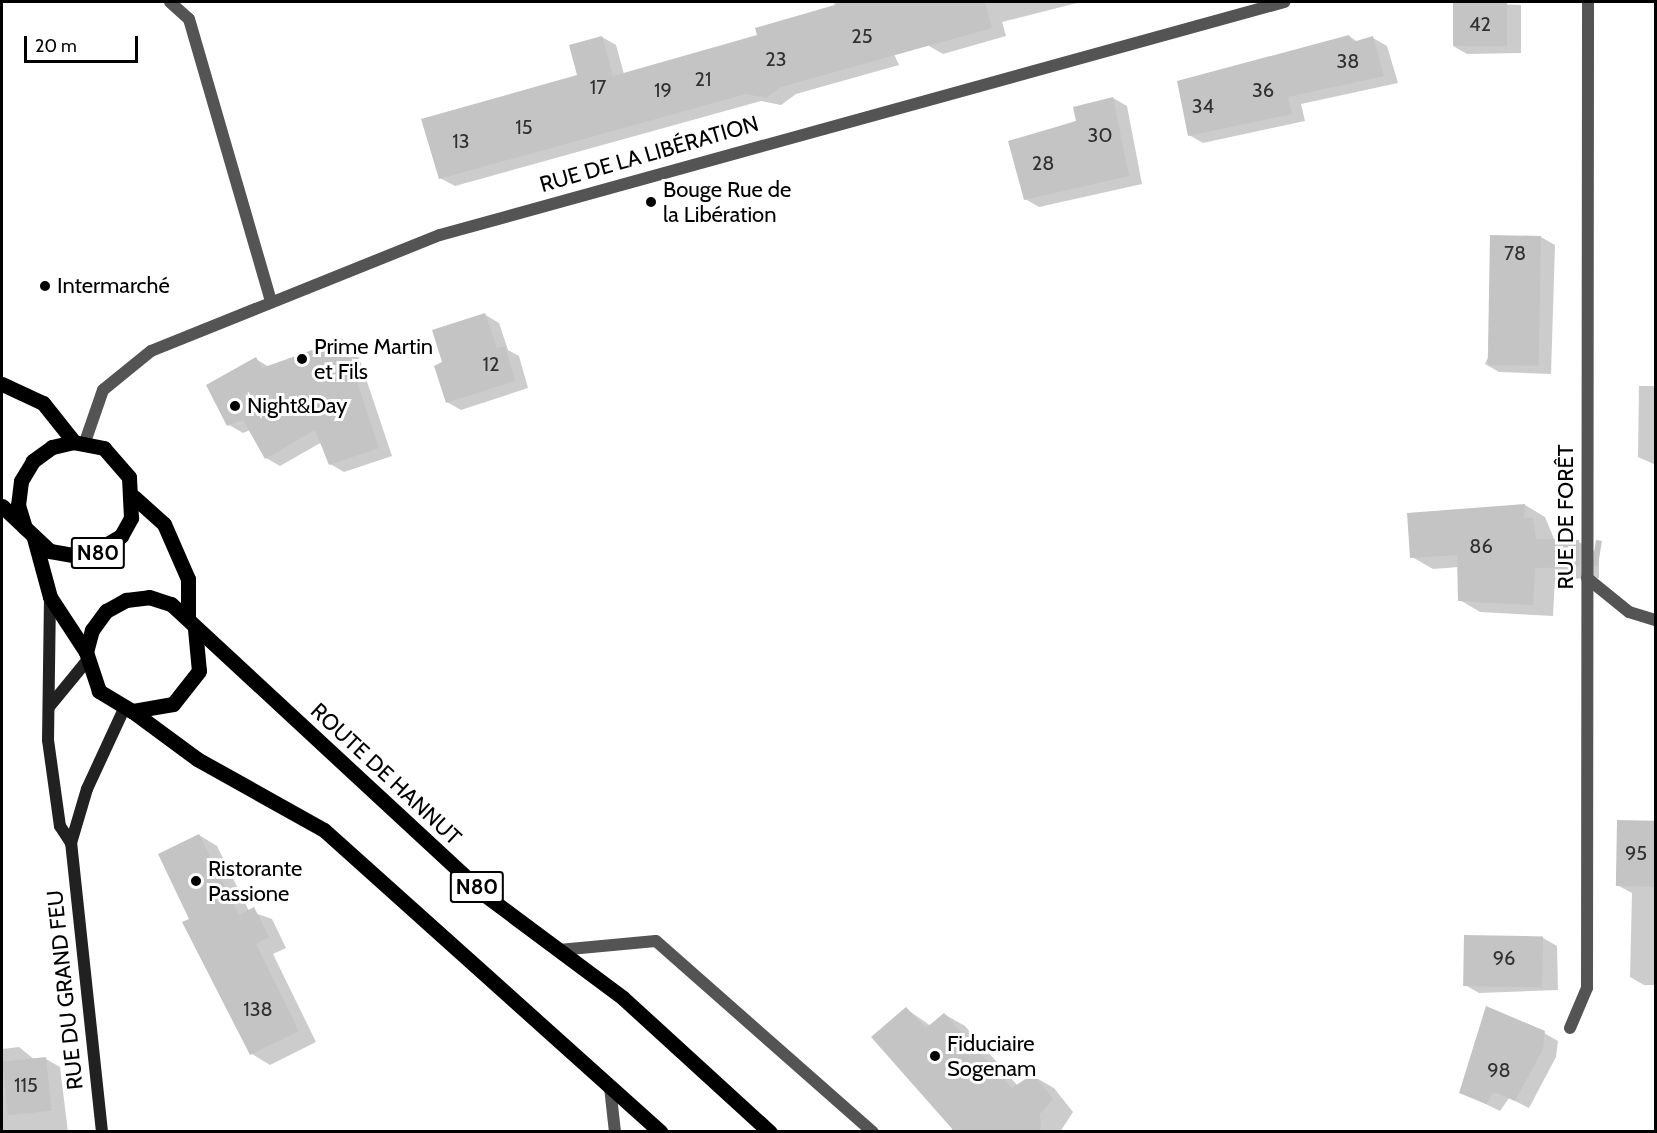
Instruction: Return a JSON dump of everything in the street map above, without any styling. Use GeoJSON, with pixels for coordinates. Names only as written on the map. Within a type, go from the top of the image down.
{"type":"FeatureCollection","features":[{"type":"Feature","properties":{"kind":"main road","name":"N80"},"geometry":{"type":"LineString","coordinates":[[2,384],[43,403],[80,442],[119,461],[134,496],[169,535],[188,579],[199,671],[189,690],[173,704],[128,710]]}},
{"type":"Feature","properties":{"kind":"main road","name":"N80"},"geometry":{"type":"LineString","coordinates":[[80,442],[42,454],[21,482],[18,505],[50,597],[86,657],[99,691],[197,759],[324,830],[660,1131]]}},
{"type":"Feature","properties":{"kind":"main road","name":"N80"},"geometry":{"type":"LineString","coordinates":[[2,506],[29,533],[64,557],[105,550],[131,518],[134,496]]}},
{"type":"Feature","properties":{"kind":"main road","name":"ROUTE DE HANNUT"},"geometry":{"type":"LineString","coordinates":[[86,657],[92,630],[106,611],[126,600],[149,597],[171,604],[485,895],[623,998],[770,1131]]}},
{"type":"Feature","properties":{"kind":"street"},"geometry":{"type":"LineString","coordinates":[[170,2],[189,19],[271,302]]}},
{"type":"Feature","properties":{"kind":"street","name":"RUE DE LA LIBÉRATION"},"geometry":{"type":"LineString","coordinates":[[80,442],[103,390],[151,351],[440,235],[1284,2]]}},
{"type":"Feature","properties":{"kind":"street","name":"RUE DE FORÊT"},"geometry":{"type":"LineString","coordinates":[[1570,1028],[1587,988],[1588,2]]}},
{"type":"Feature","properties":{"kind":"street"},"geometry":{"type":"LineString","coordinates":[[1587,578],[1629,612],[1656,620]]}},
{"type":"Feature","properties":{"kind":"street","name":"RUE DU GRAND FEU"},"geometry":{"type":"LineString","coordinates":[[50,597],[49,707],[60,826],[70,843]]}},
{"type":"Feature","properties":{"kind":"street"},"geometry":{"type":"LineString","coordinates":[[49,707],[86,657]]}},
{"type":"Feature","properties":{"kind":"street","name":"RUE DU GRAND FEU"},"geometry":{"type":"LineString","coordinates":[[102,1131],[70,843],[87,789],[128,710]]}},
{"type":"Feature","properties":{"kind":"street"},"geometry":{"type":"LineString","coordinates":[[558,950],[656,941],[873,1131]]}},
{"type":"Feature","properties":{"kind":"street"},"geometry":{"type":"LineString","coordinates":[[610,1087],[615,1131]]}},
{"type":"Feature","properties":{"kind":"building"},"geometry":{"type":"Polygon","coordinates":[[[845,2],[985,2],[992,28],[781,87],[766,98],[746,94],[439,179],[421,119],[577,75],[569,45],[602,36],[613,76],[757,35],[755,28],[845,2]]]}},
{"type":"Feature","properties":{"kind":"building"},"geometry":{"type":"Polygon","coordinates":[[[1453,2],[1507,2],[1507,46],[1453,46],[1453,2]]]}},
{"type":"Feature","properties":{"kind":"building"},"geometry":{"type":"Polygon","coordinates":[[[1349,35],[1353,42],[1373,36],[1384,76],[1288,97],[1292,114],[1188,136],[1177,81],[1349,35]]]}},
{"type":"Feature","properties":{"kind":"building"},"geometry":{"type":"Polygon","coordinates":[[[1113,97],[1129,176],[1024,200],[1008,141],[1076,121],[1073,107],[1113,97]]]}},
{"type":"Feature","properties":{"kind":"building"},"geometry":{"type":"Polygon","coordinates":[[[1490,235],[1541,236],[1539,366],[1488,365],[1490,235]]]}},
{"type":"Feature","properties":{"kind":"building"},"geometry":{"type":"Polygon","coordinates":[[[485,313],[497,348],[505,346],[515,381],[446,403],[434,366],[442,362],[432,330],[485,313]]]}},
{"type":"Feature","properties":{"kind":"building"},"geometry":{"type":"Polygon","coordinates":[[[343,339],[379,448],[329,465],[315,430],[265,459],[243,420],[227,426],[206,385],[256,357],[262,368],[343,339]]]}},
{"type":"Feature","properties":{"kind":"building"},"geometry":{"type":"Polygon","coordinates":[[[1525,504],[1524,518],[1533,518],[1536,539],[1579,540],[1579,567],[1535,568],[1533,605],[1458,601],[1457,555],[1410,558],[1407,513],[1525,504]]]}},
{"type":"Feature","properties":{"kind":"building"},"geometry":{"type":"Polygon","coordinates":[[[1596,540],[1602,541],[1598,567],[1592,566],[1596,540]]]}},
{"type":"Feature","properties":{"kind":"building"},"geometry":{"type":"Polygon","coordinates":[[[1617,820],[1656,821],[1655,887],[1616,886],[1617,820]]]}},
{"type":"Feature","properties":{"kind":"building"},"geometry":{"type":"Polygon","coordinates":[[[199,834],[239,915],[254,907],[269,937],[256,944],[299,1031],[250,1055],[182,922],[189,919],[158,854],[199,834]]]}},
{"type":"Feature","properties":{"kind":"building"},"geometry":{"type":"Polygon","coordinates":[[[1464,935],[1543,936],[1542,987],[1463,986],[1464,935]]]}},
{"type":"Feature","properties":{"kind":"building"},"geometry":{"type":"Polygon","coordinates":[[[1486,1006],[1545,1031],[1543,1049],[1515,1101],[1494,1092],[1486,1104],[1459,1093],[1486,1006]]]}},
{"type":"Feature","properties":{"kind":"building","name":"Fiduciaire Sogenam"},"geometry":{"type":"Polygon","coordinates":[[[906,1007],[926,1028],[944,1013],[1012,1088],[1033,1074],[1053,1099],[1040,1114],[1041,1131],[954,1131],[871,1037],[906,1007]]]}},
{"type":"Feature","properties":{"kind":"building"},"geometry":{"type":"Polygon","coordinates":[[[46,1057],[52,1111],[8,1115],[2,1062],[46,1057]]]}},
{"type":"Feature","properties":{"kind":"place","name":"Bouge Rue de la Libération"},"geometry":{"type":"Point","coordinates":[651,202]}},
{"type":"Feature","properties":{"kind":"place","name":"Intermarché"},"geometry":{"type":"Point","coordinates":[45,286]}},
{"type":"Feature","properties":{"kind":"place","name":"Prime Martin et Fils"},"geometry":{"type":"Point","coordinates":[302,359]}},
{"type":"Feature","properties":{"kind":"place","name":"Night&Day"},"geometry":{"type":"Point","coordinates":[235,406]}},
{"type":"Feature","properties":{"kind":"place","name":"Ristorante Passione"},"geometry":{"type":"Point","coordinates":[196,881]}},
{"type":"Feature","properties":{"kind":"place","name":"Fiduciaire Sogenam"},"geometry":{"type":"Point","coordinates":[935,1056]}}]}
